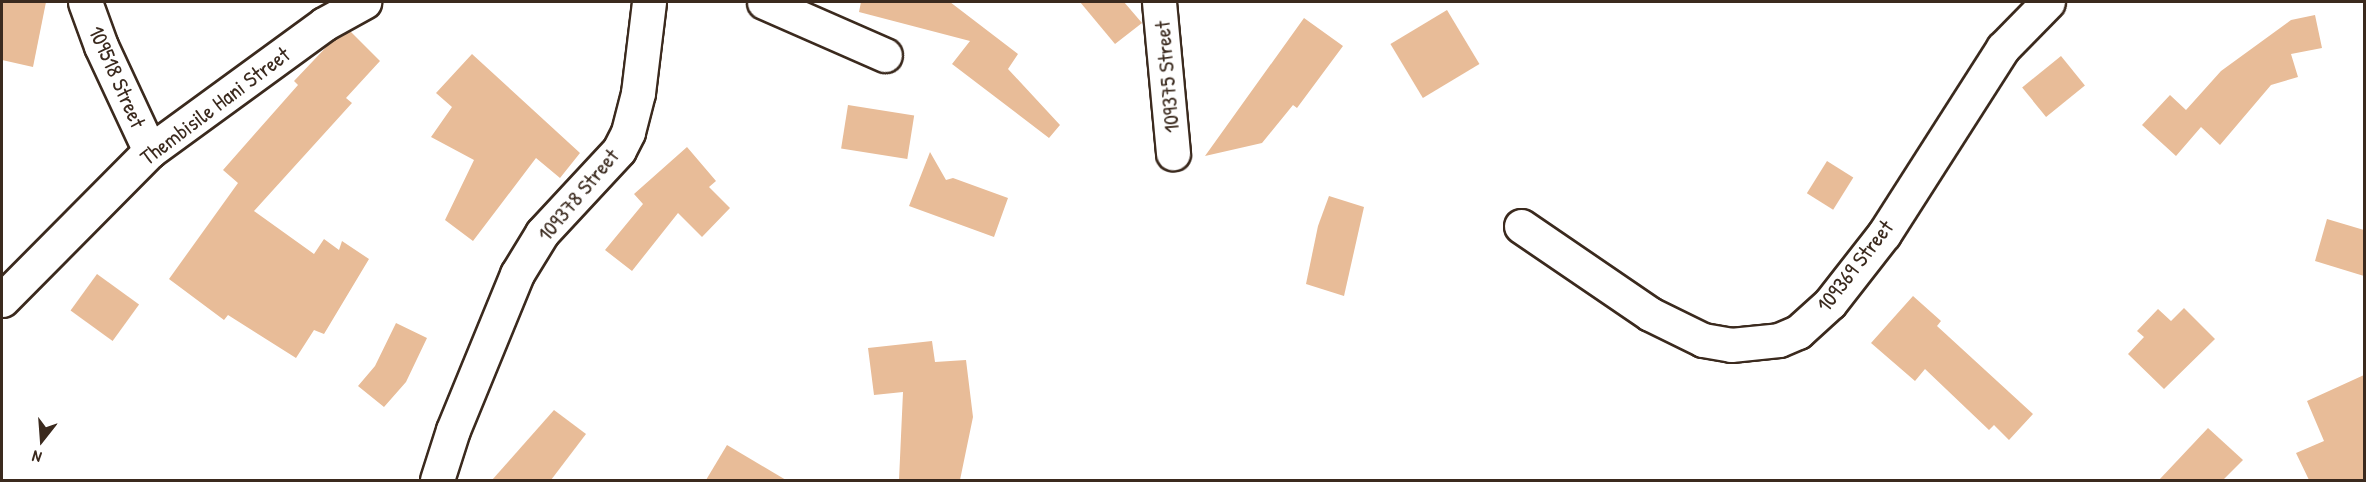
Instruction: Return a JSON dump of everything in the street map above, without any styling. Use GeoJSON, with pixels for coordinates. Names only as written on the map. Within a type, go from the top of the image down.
{"type":"FeatureCollection","features":[{"type":"Feature","properties":{"kind":"street","name":"109518 Street"},"geometry":{"type":"LineString","coordinates":[[85,2],[110,66],[150,151]]}},
{"type":"Feature","properties":{"kind":"street","name":"Thembisile Hani Street"},"geometry":{"type":"LineString","coordinates":[[2,300],[150,151],[324,24],[363,2]]}},
{"type":"Feature","properties":{"kind":"street","name":"109378 Street"},"geometry":{"type":"LineString","coordinates":[[437,480],[453,430],[517,274],[542,233],[619,150],[628,132],[638,93],[651,2]]}},
{"type":"Feature","properties":{"kind":"street"},"geometry":{"type":"LineString","coordinates":[[764,2],[885,55]]}},
{"type":"Feature","properties":{"kind":"street","name":"109375 Street"},"geometry":{"type":"LineString","coordinates":[[1160,2],[1173,153]]}},
{"type":"Feature","properties":{"kind":"street","name":"109369 Street"},"geometry":{"type":"LineString","coordinates":[[1521,226],[1650,314],[1703,340],[1731,345],[1779,340],[1798,332],[1830,303],[1884,234],[2003,48],[2048,2]]}},
{"type":"Feature","properties":{"kind":"building"},"geometry":{"type":"Polygon","coordinates":[[[2,2],[46,2],[33,67],[2,60],[2,2]]]}},
{"type":"Feature","properties":{"kind":"building"},"geometry":{"type":"Polygon","coordinates":[[[861,2],[950,2],[1018,54],[1008,69],[1060,125],[1049,138],[952,64],[970,41],[859,12],[861,2]]]}},
{"type":"Feature","properties":{"kind":"building"},"geometry":{"type":"Polygon","coordinates":[[[1080,2],[1124,2],[1142,23],[1115,44],[1080,2]]]}},
{"type":"Feature","properties":{"kind":"building"},"geometry":{"type":"Polygon","coordinates":[[[1447,10],[1479,64],[1423,98],[1390,44],[1447,10]]]}},
{"type":"Feature","properties":{"kind":"building"},"geometry":{"type":"Polygon","coordinates":[[[2315,15],[2322,48],[2291,54],[2298,77],[2271,85],[2220,145],[2201,127],[2176,156],[2142,125],[2170,95],[2186,110],[2221,71],[2291,20],[2315,15]]]}},
{"type":"Feature","properties":{"kind":"building"},"geometry":{"type":"Polygon","coordinates":[[[1304,18],[1343,46],[1297,108],[1293,105],[1262,143],[1205,156],[1304,18]]]}},
{"type":"Feature","properties":{"kind":"building"},"geometry":{"type":"Polygon","coordinates":[[[350,31],[380,61],[346,98],[352,103],[254,211],[314,254],[324,239],[339,250],[342,241],[369,259],[324,334],[314,330],[296,358],[228,315],[224,320],[169,279],[238,183],[223,170],[298,85],[294,81],[332,41],[350,31]]]}},
{"type":"Feature","properties":{"kind":"building"},"geometry":{"type":"Polygon","coordinates":[[[472,54],[580,153],[560,178],[536,158],[473,241],[445,220],[474,160],[431,137],[452,107],[436,93],[472,54]]]}},
{"type":"Feature","properties":{"kind":"building"},"geometry":{"type":"Polygon","coordinates":[[[2061,56],[2085,86],[2046,117],[2022,87],[2061,56]]]}},
{"type":"Feature","properties":{"kind":"building"},"geometry":{"type":"Polygon","coordinates":[[[848,105],[914,115],[907,159],[841,148],[848,105]]]}},
{"type":"Feature","properties":{"kind":"building"},"geometry":{"type":"Polygon","coordinates":[[[687,147],[716,181],[709,187],[730,208],[702,237],[678,213],[632,271],[605,250],[643,204],[634,194],[687,147]]]}},
{"type":"Feature","properties":{"kind":"building"},"geometry":{"type":"Polygon","coordinates":[[[930,152],[946,180],[953,178],[1008,198],[994,237],[909,206],[930,152]]]}},
{"type":"Feature","properties":{"kind":"building"},"geometry":{"type":"Polygon","coordinates":[[[1827,161],[1853,177],[1833,210],[1807,193],[1827,161]]]}},
{"type":"Feature","properties":{"kind":"building"},"geometry":{"type":"Polygon","coordinates":[[[1329,196],[1364,207],[1344,296],[1306,284],[1318,226],[1329,196]]]}},
{"type":"Feature","properties":{"kind":"building"},"geometry":{"type":"Polygon","coordinates":[[[2327,219],[2364,230],[2364,276],[2315,261],[2327,219]]]}},
{"type":"Feature","properties":{"kind":"building"},"geometry":{"type":"Polygon","coordinates":[[[97,274],[139,305],[113,341],[71,310],[97,274]]]}},
{"type":"Feature","properties":{"kind":"building"},"geometry":{"type":"Polygon","coordinates":[[[1913,296],[1941,321],[1937,326],[2033,414],[2009,440],[1994,425],[1989,430],[1925,369],[1915,381],[1871,343],[1913,296]]]}},
{"type":"Feature","properties":{"kind":"building"},"geometry":{"type":"Polygon","coordinates":[[[2184,308],[2215,339],[2164,389],[2128,354],[2144,337],[2137,331],[2158,309],[2171,321],[2184,308]]]}},
{"type":"Feature","properties":{"kind":"building"},"geometry":{"type":"Polygon","coordinates":[[[396,323],[427,338],[406,382],[384,407],[358,386],[375,366],[396,323]]]}},
{"type":"Feature","properties":{"kind":"building"},"geometry":{"type":"Polygon","coordinates":[[[932,341],[935,362],[966,360],[973,417],[960,480],[899,480],[903,392],[874,395],[868,348],[932,341]]]}},
{"type":"Feature","properties":{"kind":"building"},"geometry":{"type":"Polygon","coordinates":[[[2364,375],[2364,480],[2309,480],[2296,453],[2324,441],[2307,401],[2364,375]]]}},
{"type":"Feature","properties":{"kind":"building"},"geometry":{"type":"Polygon","coordinates":[[[554,410],[586,434],[551,480],[492,480],[554,410]]]}},
{"type":"Feature","properties":{"kind":"building"},"geometry":{"type":"Polygon","coordinates":[[[2208,428],[2243,460],[2223,480],[2159,480],[2208,428]]]}},
{"type":"Feature","properties":{"kind":"building"},"geometry":{"type":"Polygon","coordinates":[[[727,445],[786,480],[706,480],[727,445]]]}}]}
